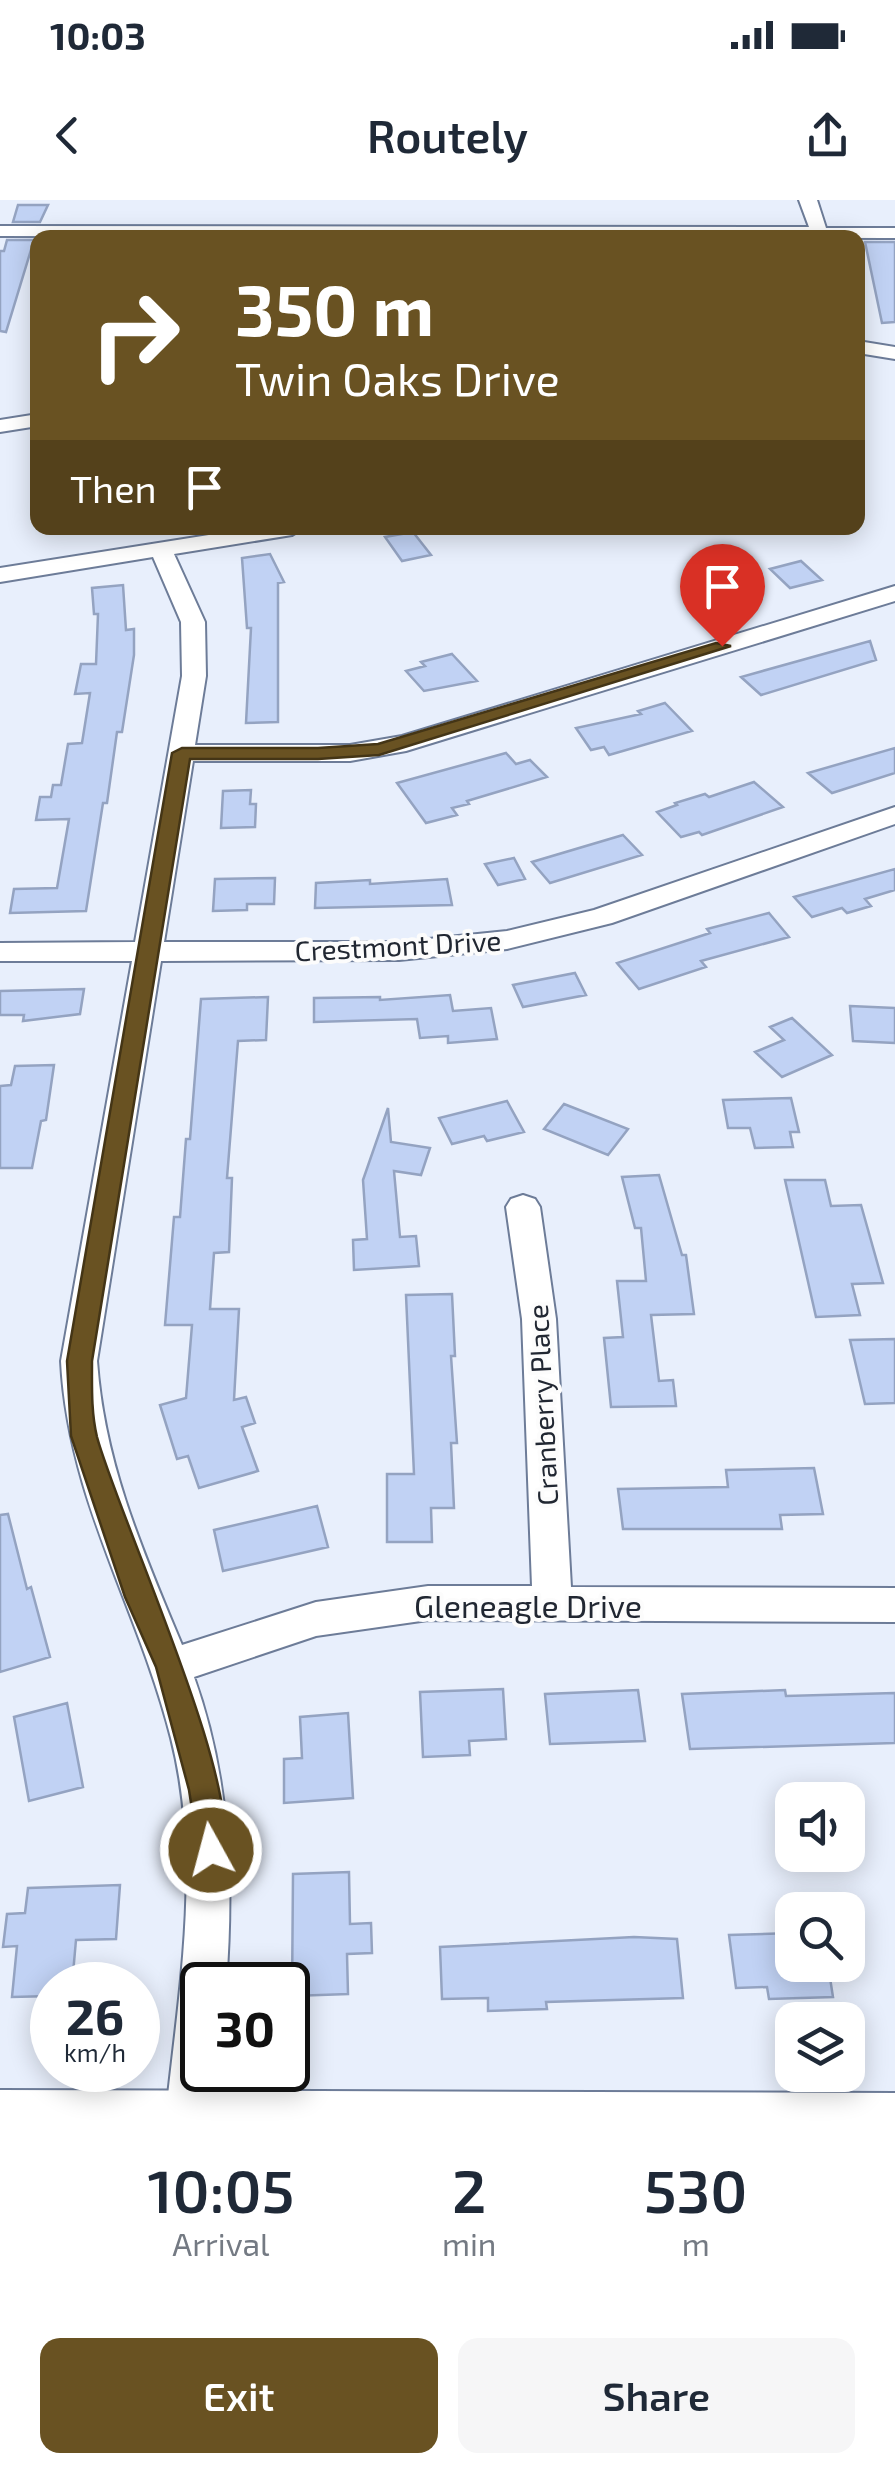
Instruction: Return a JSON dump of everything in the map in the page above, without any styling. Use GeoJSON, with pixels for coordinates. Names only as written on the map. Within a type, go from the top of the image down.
{"type":"FeatureCollection","features":[{"type":"Feature","properties":{"kind":"street"},"geometry":{"type":"LineString","coordinates":[[808,200],[818,230]]}},
{"type":"Feature","properties":{"kind":"street"},"geometry":{"type":"LineString","coordinates":[[0,231],[30,231]]}},
{"type":"Feature","properties":{"kind":"street"},"geometry":{"type":"LineString","coordinates":[[865,234],[895,234]]}},
{"type":"Feature","properties":{"kind":"street"},"geometry":{"type":"LineString","coordinates":[[865,349],[895,353]]}},
{"type":"Feature","properties":{"kind":"street"},"geometry":{"type":"LineString","coordinates":[[0,426],[30,421]]}},
{"type":"Feature","properties":{"kind":"street"},"geometry":{"type":"LineString","coordinates":[[0,575],[250,535]]}},
{"type":"Feature","properties":{"kind":"street"},"geometry":{"type":"LineString","coordinates":[[161,550],[186,600],[196,644],[182,753],[145,952],[79,1361],[79,1400],[84,1436],[121,1544],[170,1667],[204,1790],[211,1850],[204,1962]]}},
{"type":"Feature","properties":{"kind":"street"},"geometry":{"type":"LineString","coordinates":[[182,753],[350,753],[406,743],[895,592]]}},
{"type":"Feature","properties":{"kind":"street","name":"Crestmont Drive"},"geometry":{"type":"LineString","coordinates":[[0,952],[399,951],[507,940],[602,918],[895,814]]}},
{"type":"Feature","properties":{"kind":"street","name":"Cranberry Place"},"geometry":{"type":"LineString","coordinates":[[522,1207],[540,1319],[552,1604]]}},
{"type":"Feature","properties":{"kind":"street","name":"Gleneagle Drive"},"geometry":{"type":"LineString","coordinates":[[170,1667],[283,1628],[372,1608],[428,1603],[895,1605]]}},
{"type":"Feature","properties":{"kind":"street"},"geometry":{"type":"LineString","coordinates":[[190,2121],[193,2092]]}},
{"type":"Feature","properties":{"kind":"street"},"geometry":{"type":"LineString","coordinates":[[0,2119],[895,2122]]}},
{"type":"Feature","properties":{"kind":"building"},"geometry":{"type":"Polygon","coordinates":[[[18,205],[48,205],[40,222],[13,222],[18,205]]]}},
{"type":"Feature","properties":{"kind":"building"},"geometry":{"type":"Polygon","coordinates":[[[7,240],[30,240],[30,253],[6,332],[0,331],[0,251],[4,251],[7,240]]]}},
{"type":"Feature","properties":{"kind":"building"},"geometry":{"type":"Polygon","coordinates":[[[865,242],[895,242],[895,322],[882,323],[865,242]]]}},
{"type":"Feature","properties":{"kind":"building"},"geometry":{"type":"Polygon","coordinates":[[[415,535],[431,555],[402,561],[385,537],[415,535]]]}},
{"type":"Feature","properties":{"kind":"building"},"geometry":{"type":"Polygon","coordinates":[[[270,554],[284,582],[278,583],[278,722],[246,723],[251,628],[247,628],[242,558],[270,554]]]}},
{"type":"Feature","properties":{"kind":"building"},"geometry":{"type":"Polygon","coordinates":[[[801,561],[822,580],[790,588],[770,569],[801,561]]]}},
{"type":"Feature","properties":{"kind":"building"},"geometry":{"type":"Polygon","coordinates":[[[123,585],[126,630],[134,629],[134,655],[122,732],[117,732],[107,803],[103,803],[86,911],[10,913],[14,889],[57,888],[69,819],[36,820],[40,797],[51,797],[53,785],[61,785],[68,744],[82,743],[90,693],[75,694],[81,664],[96,664],[98,614],[94,614],[92,588],[123,585]]]}},
{"type":"Feature","properties":{"kind":"building"},"geometry":{"type":"Polygon","coordinates":[[[870,641],[876,660],[761,695],[741,677],[870,641]]]}},
{"type":"Feature","properties":{"kind":"building"},"geometry":{"type":"Polygon","coordinates":[[[452,654],[477,681],[424,691],[406,671],[425,666],[421,662],[452,654]]]}},
{"type":"Feature","properties":{"kind":"building"},"geometry":{"type":"Polygon","coordinates":[[[665,703],[692,731],[609,755],[604,747],[591,750],[576,728],[641,714],[638,711],[665,703]]]}},
{"type":"Feature","properties":{"kind":"building"},"geometry":{"type":"Polygon","coordinates":[[[895,748],[895,773],[832,793],[808,773],[895,748]]]}},
{"type":"Feature","properties":{"kind":"building"},"geometry":{"type":"Polygon","coordinates":[[[506,753],[516,764],[530,760],[547,777],[467,801],[469,804],[452,808],[457,815],[426,823],[397,783],[506,753]]]}},
{"type":"Feature","properties":{"kind":"building"},"geometry":{"type":"Polygon","coordinates":[[[754,782],[783,807],[702,835],[699,832],[681,837],[657,812],[675,803],[754,782]]]}},
{"type":"Feature","properties":{"kind":"building"},"geometry":{"type":"Polygon","coordinates":[[[251,790],[250,804],[256,804],[255,827],[221,828],[223,791],[251,790]]]}},
{"type":"Feature","properties":{"kind":"building"},"geometry":{"type":"Polygon","coordinates":[[[623,835],[642,855],[550,883],[532,862],[623,835]]]}},
{"type":"Feature","properties":{"kind":"building"},"geometry":{"type":"Polygon","coordinates":[[[514,858],[525,879],[498,885],[485,864],[514,858]]]}},
{"type":"Feature","properties":{"kind":"building"},"geometry":{"type":"Polygon","coordinates":[[[895,869],[895,890],[865,899],[871,906],[847,913],[842,908],[812,917],[794,897],[895,869]]]}},
{"type":"Feature","properties":{"kind":"building"},"geometry":{"type":"Polygon","coordinates":[[[275,878],[274,904],[247,904],[247,910],[213,911],[215,879],[275,878]]]}},
{"type":"Feature","properties":{"kind":"building"},"geometry":{"type":"Polygon","coordinates":[[[447,879],[452,905],[315,908],[316,883],[447,879]]]}},
{"type":"Feature","properties":{"kind":"building"},"geometry":{"type":"Polygon","coordinates":[[[769,913],[789,937],[701,961],[706,967],[639,989],[617,963],[710,933],[707,929],[769,913]]]}},
{"type":"Feature","properties":{"kind":"building"},"geometry":{"type":"Polygon","coordinates":[[[575,973],[586,995],[523,1007],[513,985],[575,973]]]}},
{"type":"Feature","properties":{"kind":"building"},"geometry":{"type":"Polygon","coordinates":[[[84,989],[80,1014],[23,1021],[24,1015],[0,1015],[0,991],[84,989]]]}},
{"type":"Feature","properties":{"kind":"building"},"geometry":{"type":"Polygon","coordinates":[[[450,995],[453,1011],[491,1008],[497,1039],[448,1043],[448,1036],[420,1038],[417,1019],[314,1022],[314,998],[380,1000],[450,995]]]}},
{"type":"Feature","properties":{"kind":"building"},"geometry":{"type":"Polygon","coordinates":[[[268,997],[266,1040],[238,1041],[227,1178],[232,1178],[229,1252],[214,1253],[210,1309],[239,1309],[234,1400],[246,1397],[255,1423],[242,1427],[258,1471],[199,1488],[188,1456],[177,1459],[160,1405],[186,1398],[192,1325],[165,1325],[174,1217],[180,1217],[186,1139],[190,1139],[201,999],[268,997]]]}},
{"type":"Feature","properties":{"kind":"building"},"geometry":{"type":"Polygon","coordinates":[[[850,1006],[895,1008],[895,1043],[853,1041],[850,1006]]]}},
{"type":"Feature","properties":{"kind":"building"},"geometry":{"type":"Polygon","coordinates":[[[792,1018],[832,1055],[782,1077],[755,1052],[784,1040],[770,1027],[792,1018]]]}},
{"type":"Feature","properties":{"kind":"building"},"geometry":{"type":"Polygon","coordinates":[[[54,1065],[46,1120],[41,1121],[32,1168],[0,1168],[0,1086],[11,1085],[15,1066],[54,1065]]]}},
{"type":"Feature","properties":{"kind":"building"},"geometry":{"type":"Polygon","coordinates":[[[791,1098],[799,1132],[790,1132],[793,1147],[755,1148],[750,1128],[728,1128],[723,1100],[791,1098]]]}},
{"type":"Feature","properties":{"kind":"building"},"geometry":{"type":"Polygon","coordinates":[[[507,1101],[524,1132],[452,1144],[439,1118],[507,1101]]]}},
{"type":"Feature","properties":{"kind":"building"},"geometry":{"type":"Polygon","coordinates":[[[564,1104],[628,1129],[608,1155],[544,1129],[564,1104]]]}},
{"type":"Feature","properties":{"kind":"building"},"geometry":{"type":"Polygon","coordinates":[[[388,1108],[391,1142],[430,1148],[421,1175],[394,1171],[400,1237],[416,1236],[419,1266],[354,1270],[353,1240],[367,1239],[363,1180],[388,1108]]]}},
{"type":"Feature","properties":{"kind":"building"},"geometry":{"type":"Polygon","coordinates":[[[659,1175],[682,1255],[686,1255],[694,1314],[651,1315],[659,1381],[673,1380],[676,1406],[611,1407],[604,1338],[623,1337],[617,1281],[646,1281],[641,1228],[635,1228],[622,1177],[659,1175]]]}},
{"type":"Feature","properties":{"kind":"building"},"geometry":{"type":"Polygon","coordinates":[[[785,1180],[825,1180],[831,1206],[861,1205],[883,1283],[852,1284],[860,1315],[816,1317],[785,1180]]]}},
{"type":"Feature","properties":{"kind":"building"},"geometry":{"type":"Polygon","coordinates":[[[452,1294],[455,1356],[451,1356],[457,1443],[451,1443],[454,1508],[431,1508],[432,1542],[387,1542],[387,1474],[414,1474],[406,1295],[452,1294]]]}},
{"type":"Feature","properties":{"kind":"building"},"geometry":{"type":"Polygon","coordinates":[[[895,1339],[895,1403],[865,1404],[850,1340],[895,1339]]]}},
{"type":"Feature","properties":{"kind":"building"},"geometry":{"type":"Polygon","coordinates":[[[814,1468],[823,1514],[780,1515],[782,1529],[623,1529],[618,1489],[728,1487],[726,1470],[814,1468]]]}},
{"type":"Feature","properties":{"kind":"building"},"geometry":{"type":"Polygon","coordinates":[[[317,1506],[328,1547],[223,1571],[214,1530],[317,1506]]]}},
{"type":"Feature","properties":{"kind":"building"},"geometry":{"type":"Polygon","coordinates":[[[8,1514],[50,1657],[0,1672],[0,1515],[8,1514]]]}},
{"type":"Feature","properties":{"kind":"building"},"geometry":{"type":"Polygon","coordinates":[[[503,1689],[506,1739],[469,1741],[470,1755],[423,1757],[420,1692],[503,1689]]]}},
{"type":"Feature","properties":{"kind":"building"},"geometry":{"type":"Polygon","coordinates":[[[638,1690],[645,1741],[550,1744],[545,1694],[638,1690]]]}},
{"type":"Feature","properties":{"kind":"building"},"geometry":{"type":"Polygon","coordinates":[[[785,1690],[786,1696],[895,1693],[895,1743],[690,1749],[682,1694],[785,1690]]]}},
{"type":"Feature","properties":{"kind":"building"},"geometry":{"type":"Polygon","coordinates":[[[67,1703],[83,1787],[29,1801],[14,1717],[67,1703]]]}},
{"type":"Feature","properties":{"kind":"building"},"geometry":{"type":"Polygon","coordinates":[[[348,1713],[353,1798],[284,1803],[284,1759],[302,1758],[300,1717],[348,1713]]]}},
{"type":"Feature","properties":{"kind":"building"},"geometry":{"type":"Polygon","coordinates":[[[349,1872],[350,1924],[371,1923],[372,1953],[347,1954],[348,1994],[310,1995],[310,1962],[292,1962],[293,1874],[349,1872]]]}},
{"type":"Feature","properties":{"kind":"building"},"geometry":{"type":"Polygon","coordinates":[[[120,1885],[116,1939],[76,1940],[74,1962],[30,1962],[30,1997],[12,1997],[17,1946],[3,1947],[7,1914],[25,1913],[28,1888],[120,1885]]]}},
{"type":"Feature","properties":{"kind":"building"},"geometry":{"type":"Polygon","coordinates":[[[775,1934],[775,1982],[831,1982],[833,1997],[769,1999],[767,1987],[736,1988],[729,1935],[775,1934]]]}},
{"type":"Feature","properties":{"kind":"building"},"geometry":{"type":"Polygon","coordinates":[[[634,1937],[677,1939],[683,1998],[546,2002],[547,2009],[488,2011],[488,1998],[442,1999],[440,1947],[634,1937]]]}},
{"type":"Feature","properties":{"kind":"route"},"geometry":{"type":"LineString","coordinates":[[211,1850],[204,1790],[170,1667],[139,1597],[84,1436],[79,1400],[79,1361],[145,952],[182,753],[318,754],[379,749],[722,646]]}}]}
